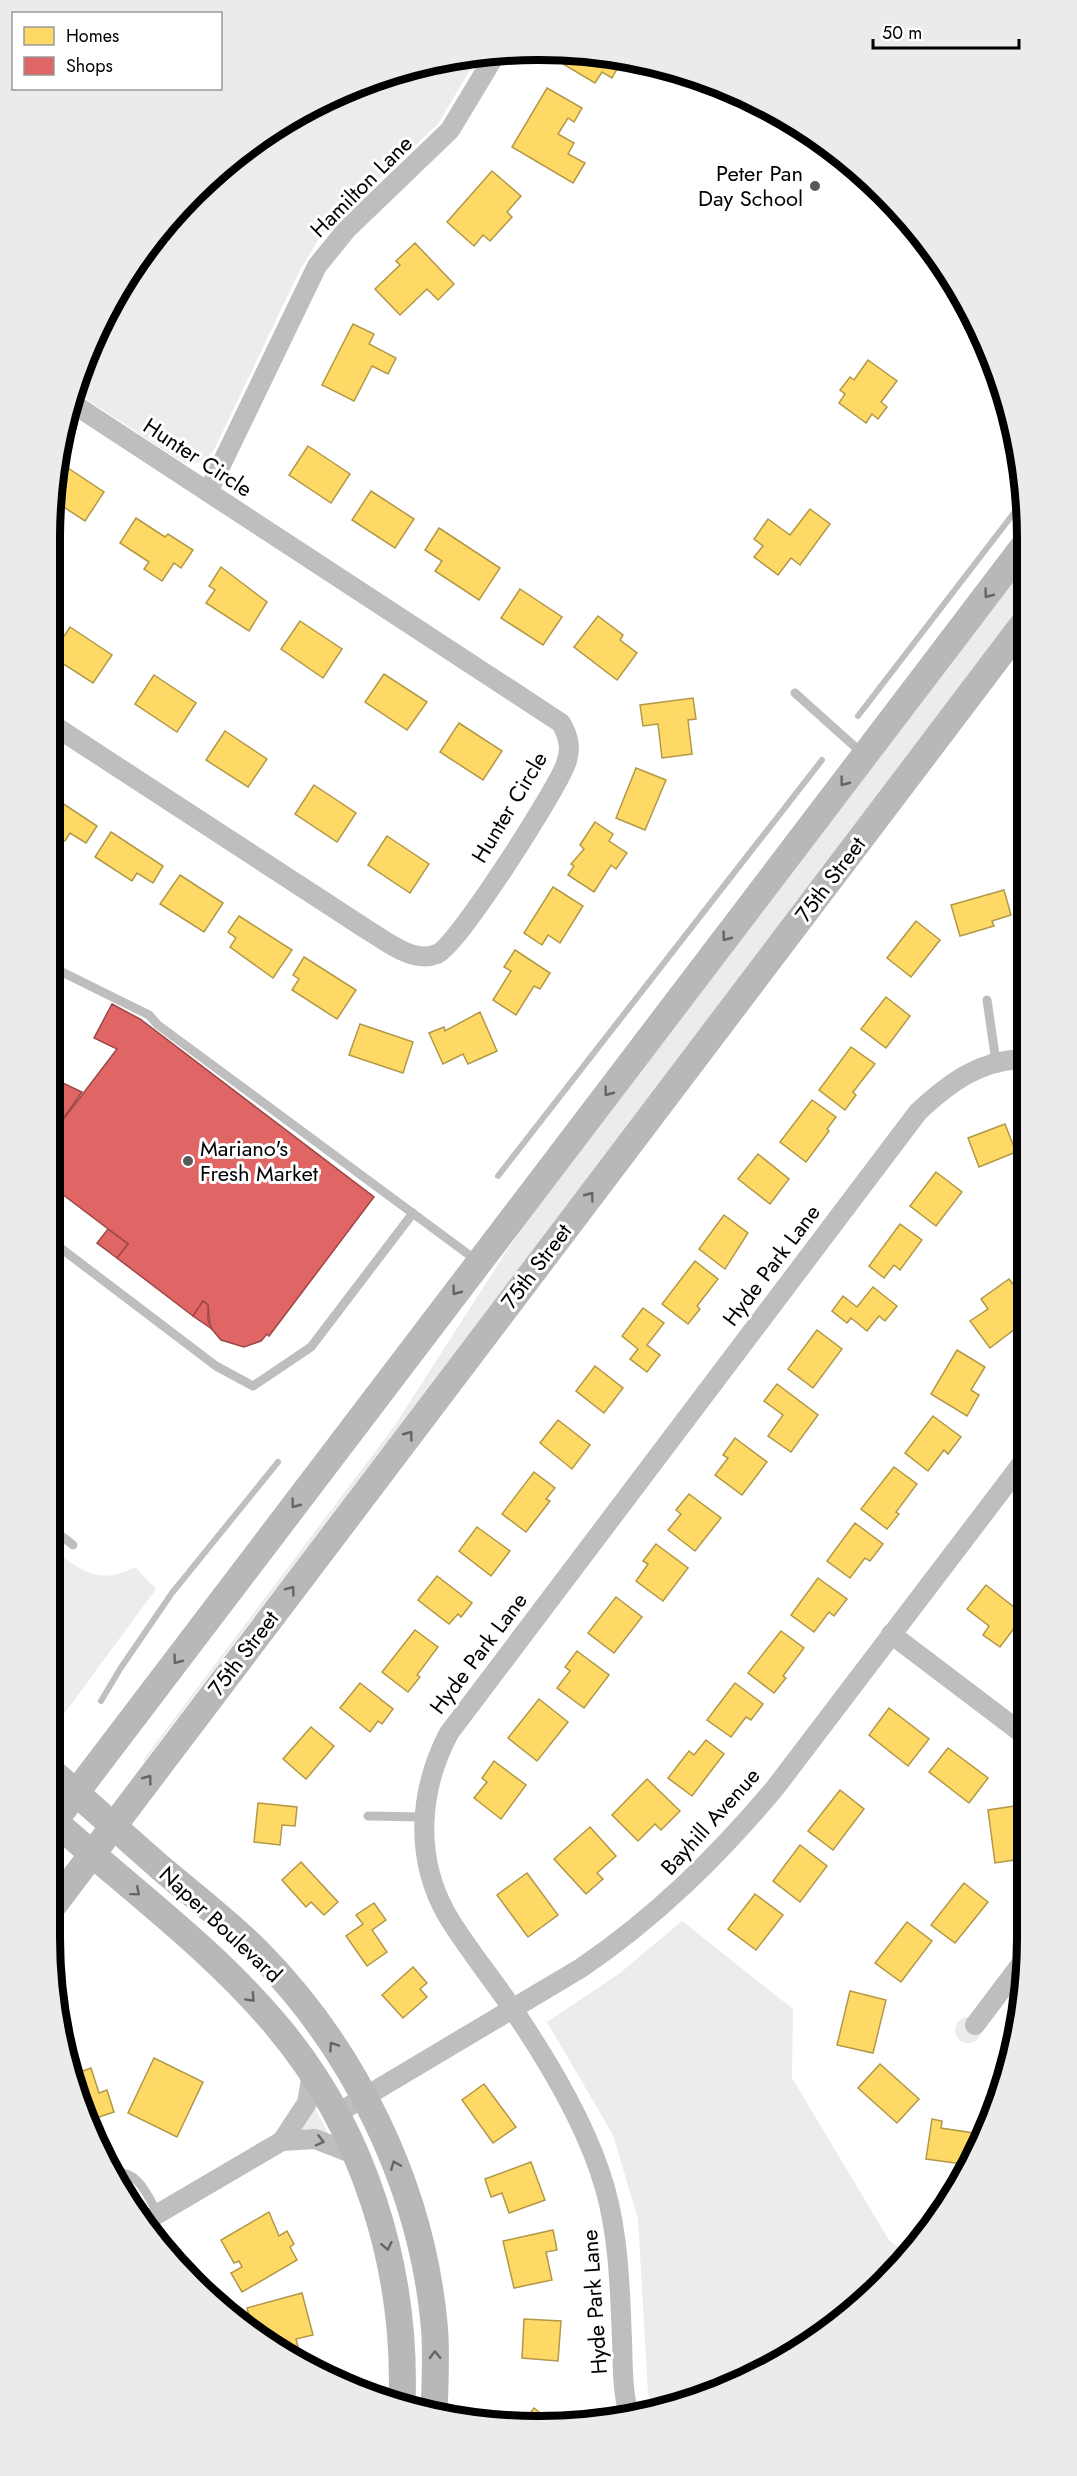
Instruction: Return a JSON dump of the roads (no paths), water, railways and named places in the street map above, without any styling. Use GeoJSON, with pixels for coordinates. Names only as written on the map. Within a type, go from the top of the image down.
{"type":"FeatureCollection","features":[{"type":"Feature","properties":{"kind":"main road"},"geometry":{"type":"LineString","coordinates":[[60,1811],[1017,555]]}},
{"type":"Feature","properties":{"kind":"main road","name":"75th Street"},"geometry":{"type":"LineString","coordinates":[[60,1896],[1017,632]]}},
{"type":"Feature","properties":{"kind":"main road","name":"Naper Boulevard"},"geometry":{"type":"LineString","coordinates":[[60,1778],[258,1952],[317,2023],[363,2097],[383,2136],[406,2191],[423,2253],[435,2323],[434,2404]]}},
{"type":"Feature","properties":{"kind":"main road","name":"Naper Boulevard"},"geometry":{"type":"LineString","coordinates":[[60,1829],[210,1956],[278,2027],[312,2074],[336,2114],[356,2155],[385,2235],[396,2284],[402,2396]]}},
{"type":"Feature","properties":{"kind":"street","name":"Hamilton Lane"},"geometry":{"type":"LineString","coordinates":[[208,492],[317,266],[347,229],[450,130],[491,63]]}},
{"type":"Feature","properties":{"kind":"street","name":"Hunter Circle"},"geometry":{"type":"LineString","coordinates":[[60,729],[395,947],[420,957],[438,954],[460,932],[565,766],[569,749],[568,735],[561,723],[78,407]]}},
{"type":"Feature","properties":{"kind":"street","name":"Hyde Park Lane"},"geometry":{"type":"LineString","coordinates":[[628,2408],[624,2385],[618,2259],[605,2187],[590,2147],[566,2097],[514,2010],[447,1914],[431,1877],[424,1843],[423,1817],[428,1788],[440,1749],[448,1732],[901,1133],[941,1090],[963,1076],[996,1062],[1017,1060]]}},
{"type":"Feature","properties":{"kind":"street","name":"Bayhill Avenue"},"geometry":{"type":"LineString","coordinates":[[336,2114],[514,2010],[614,1946],[653,1915],[706,1866],[775,1788],[1017,1470]]}},
{"type":"Feature","properties":{"kind":"street"},"geometry":{"type":"LineString","coordinates":[[891,1634],[1017,1729]]}},
{"type":"Feature","properties":{"kind":"street"},"geometry":{"type":"LineString","coordinates":[[975,2025],[1016,1971]]}},
{"type":"Feature","properties":{"kind":"street"},"geometry":{"type":"LineString","coordinates":[[151,2218],[282,2141],[307,2103],[312,2074]]}},
{"type":"Feature","properties":{"kind":"street"},"geometry":{"type":"LineString","coordinates":[[282,2141],[315,2139],[356,2155]]}},
{"type":"Feature","properties":{"kind":"lane"},"geometry":{"type":"LineString","coordinates":[[795,693],[864,756]]}},
{"type":"Feature","properties":{"kind":"lane"},"geometry":{"type":"LineString","coordinates":[[60,971],[149,1015],[158,1025],[478,1262]]}},
{"type":"Feature","properties":{"kind":"lane"},"geometry":{"type":"LineString","coordinates":[[987,1000],[996,1062]]}},
{"type":"Feature","properties":{"kind":"lane"},"geometry":{"type":"LineString","coordinates":[[60,1248],[216,1366],[253,1386],[290,1364],[311,1347],[413,1213]]}},
{"type":"Feature","properties":{"kind":"lane"},"geometry":{"type":"LineString","coordinates":[[60,1535],[73,1545]]}},
{"type":"Feature","properties":{"kind":"lane"},"geometry":{"type":"LineString","coordinates":[[368,1816],[423,1817]]}},
{"type":"Feature","properties":{"kind":"lane"},"geometry":{"type":"LineString","coordinates":[[122,2173],[139,2182],[151,2217]]}},
{"type":"Feature","properties":{"kind":"waterway"},"geometry":{"type":"LineString","coordinates":[[858,716],[1016,510]]}},
{"type":"Feature","properties":{"kind":"waterway"},"geometry":{"type":"LineString","coordinates":[[498,1176],[822,760]]}},
{"type":"Feature","properties":{"kind":"waterway"},"geometry":{"type":"LineString","coordinates":[[101,1701],[172,1593],[278,1462]]}},
{"type":"Feature","properties":{"kind":"place","name":"Peter Pan Day School"},"geometry":{"type":"Point","coordinates":[815,186]}},
{"type":"Feature","properties":{"kind":"place","name":"Mariano's Fresh Market"},"geometry":{"type":"Point","coordinates":[188,1161]}}]}
